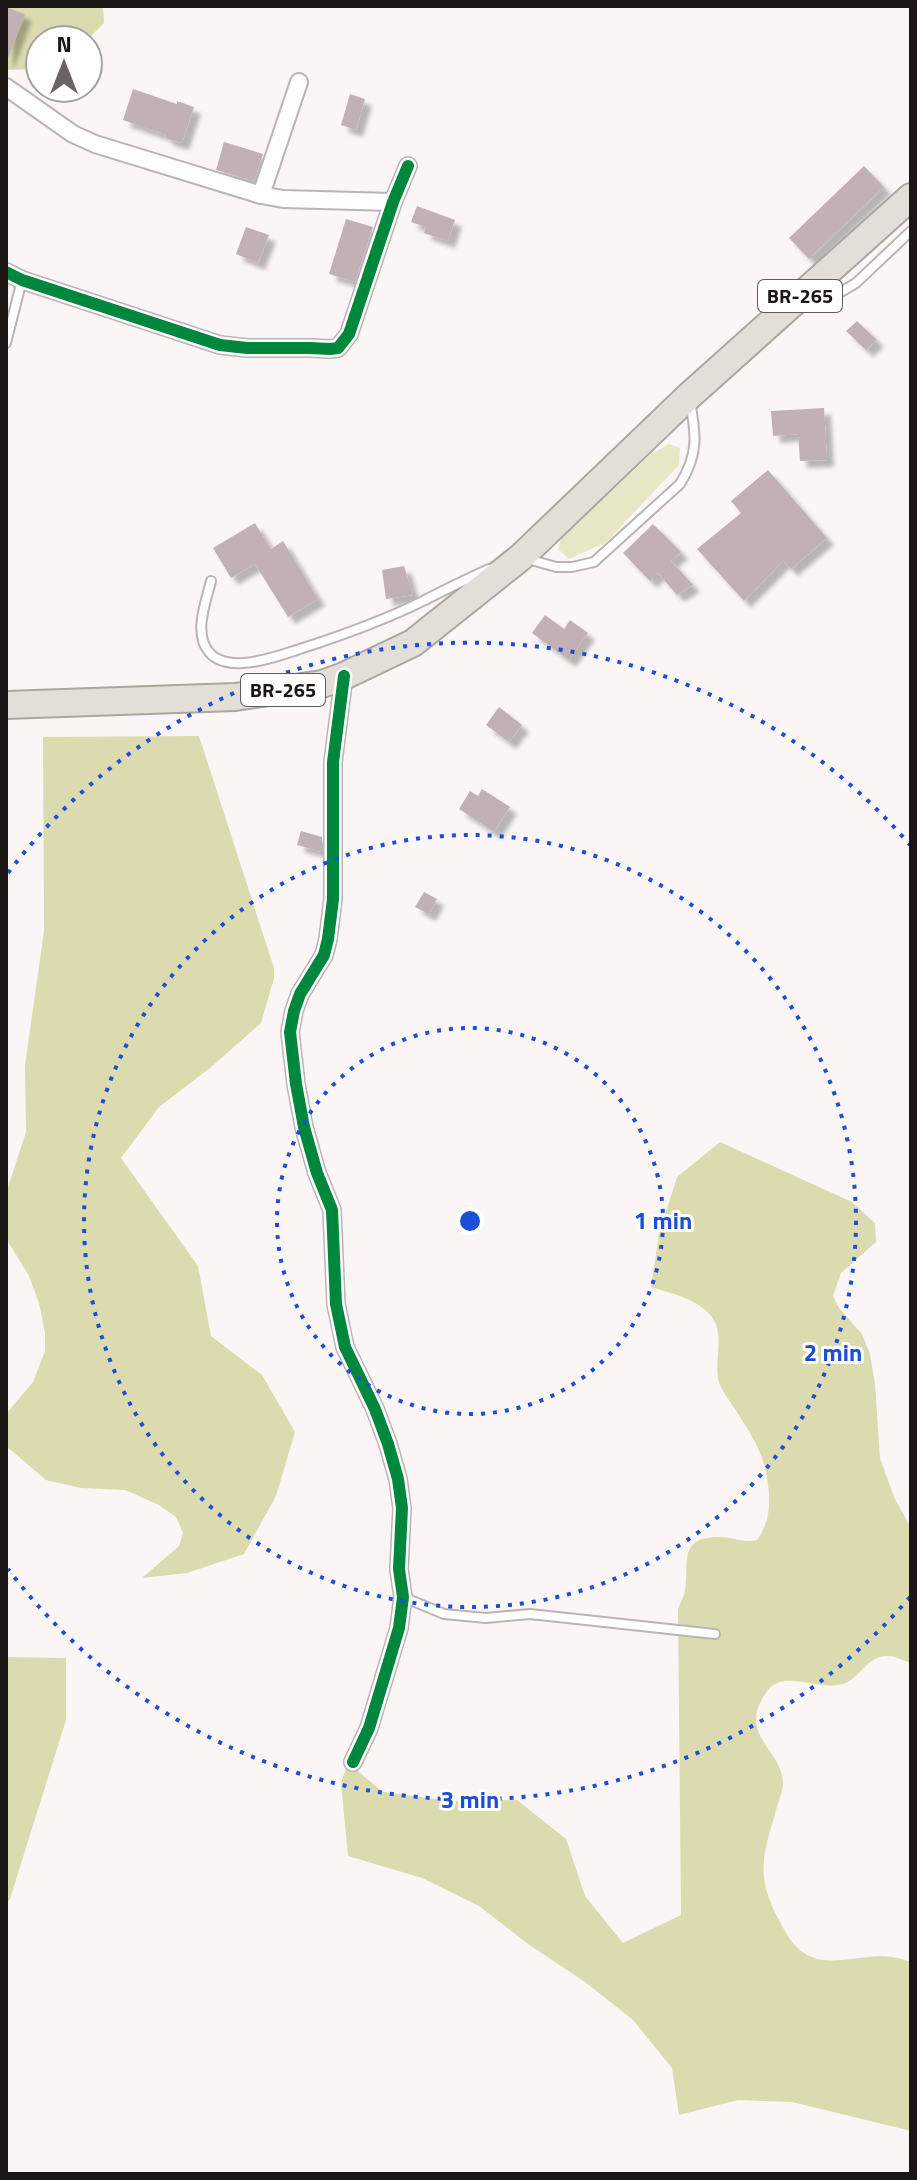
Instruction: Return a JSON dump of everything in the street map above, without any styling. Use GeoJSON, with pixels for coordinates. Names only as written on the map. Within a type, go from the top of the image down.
{"type":"FeatureCollection","features":[{"type":"Feature","properties":{"kind":"highway","name":"BR-265"},"geometry":{"type":"LineString","coordinates":[[6,705],[235,697],[322,684],[413,643],[521,557],[689,396],[911,197]]}},
{"type":"Feature","properties":{"kind":"street"},"geometry":{"type":"LineString","coordinates":[[261,195],[299,82]]}},
{"type":"Feature","properties":{"kind":"street"},"geometry":{"type":"LineString","coordinates":[[6,87],[73,134],[95,144],[261,195],[283,199],[393,202]]}},
{"type":"Feature","properties":{"kind":"street"},"geometry":{"type":"LineString","coordinates":[[6,272],[22,280],[220,345],[338,348],[349,334],[408,166]]}},
{"type":"Feature","properties":{"kind":"street"},"geometry":{"type":"LineString","coordinates":[[344,676],[333,762],[333,899],[328,939],[324,955],[300,994],[290,1032],[304,1127],[332,1210],[336,1304],[345,1347],[375,1409],[398,1479],[402,1508],[399,1569],[403,1597],[399,1628],[374,1714],[353,1762]]}},
{"type":"Feature","properties":{"kind":"lane"},"geometry":{"type":"LineString","coordinates":[[779,316],[839,293],[856,283],[911,231]]}},
{"type":"Feature","properties":{"kind":"lane"},"geometry":{"type":"LineString","coordinates":[[6,343],[22,280]]}},
{"type":"Feature","properties":{"kind":"lane"},"geometry":{"type":"LineString","coordinates":[[211,581],[201,629],[204,641],[209,652],[218,659],[245,663],[331,639],[521,557],[556,567],[594,562],[680,484],[689,469],[696,434],[689,396]]}},
{"type":"Feature","properties":{"kind":"lane"},"geometry":{"type":"LineString","coordinates":[[403,1597],[444,1614],[486,1618],[530,1614],[715,1634]]}},
{"type":"Feature","properties":{"kind":"green space"},"geometry":{"type":"Polygon","coordinates":[[[6,6],[103,6],[103,24],[24,24],[24,69],[6,70],[6,6]]]}},
{"type":"Feature","properties":{"kind":"green space"},"geometry":{"type":"Polygon","coordinates":[[[669,444],[680,448],[679,465],[605,543],[569,559],[558,549],[561,539],[651,454],[669,444]]]}},
{"type":"Feature","properties":{"kind":"green space"},"geometry":{"type":"Polygon","coordinates":[[[199,736],[274,968],[274,978],[261,1023],[159,1107],[121,1158],[198,1266],[211,1336],[262,1375],[295,1432],[276,1496],[244,1554],[187,1573],[142,1578],[179,1546],[183,1533],[176,1517],[159,1505],[125,1490],[81,1488],[46,1480],[6,1446],[6,1414],[33,1382],[45,1351],[39,1303],[29,1276],[7,1240],[7,1190],[26,1132],[25,1065],[44,931],[43,737],[199,736]]]}},
{"type":"Feature","properties":{"kind":"green space"},"geometry":{"type":"Polygon","coordinates":[[[720,1142],[852,1202],[875,1223],[876,1242],[841,1273],[833,1296],[839,1308],[862,1334],[870,1354],[880,1458],[894,1497],[911,1528],[911,1663],[891,1656],[874,1659],[843,1684],[783,1681],[768,1690],[756,1719],[763,1741],[781,1772],[783,1785],[764,1856],[764,1879],[772,1905],[787,1934],[804,1953],[822,1960],[881,1956],[911,1962],[911,2131],[792,2102],[738,2100],[679,2115],[672,2068],[633,2020],[585,1982],[479,1906],[422,1878],[348,1856],[341,1783],[348,1763],[383,1792],[450,1801],[517,1800],[566,1839],[585,1896],[623,1943],[681,1915],[678,1609],[685,1591],[688,1554],[691,1547],[706,1538],[757,1540],[769,1507],[762,1458],[719,1382],[719,1339],[715,1323],[705,1310],[691,1301],[651,1287],[659,1234],[677,1177],[720,1142]]]}},
{"type":"Feature","properties":{"kind":"green space"},"geometry":{"type":"Polygon","coordinates":[[[6,1657],[66,1658],[66,1720],[6,1904],[6,1657]]]}},
{"type":"Feature","properties":{"kind":"building"},"geometry":{"type":"Polygon","coordinates":[[[6,7],[25,14],[7,61],[6,61],[6,7]]]}},
{"type":"Feature","properties":{"kind":"building"},"geometry":{"type":"Polygon","coordinates":[[[133,89],[194,107],[182,143],[123,120],[133,89]]]}},
{"type":"Feature","properties":{"kind":"building"},"geometry":{"type":"Polygon","coordinates":[[[350,94],[365,99],[356,130],[341,125],[350,94]]]}},
{"type":"Feature","properties":{"kind":"building"},"geometry":{"type":"Polygon","coordinates":[[[224,142],[263,154],[254,181],[216,170],[224,142]]]}},
{"type":"Feature","properties":{"kind":"building"},"geometry":{"type":"Polygon","coordinates":[[[864,166],[884,187],[809,259],[789,238],[864,166]]]}},
{"type":"Feature","properties":{"kind":"building"},"geometry":{"type":"Polygon","coordinates":[[[417,206],[455,220],[448,241],[424,233],[426,227],[411,222],[417,206]]]}},
{"type":"Feature","properties":{"kind":"building"},"geometry":{"type":"Polygon","coordinates":[[[346,219],[373,227],[355,282],[329,274],[346,219]]]}},
{"type":"Feature","properties":{"kind":"building"},"geometry":{"type":"Polygon","coordinates":[[[246,227],[269,235],[258,263],[236,254],[246,227]]]}},
{"type":"Feature","properties":{"kind":"building"},"geometry":{"type":"Polygon","coordinates":[[[857,321],[877,340],[866,350],[846,331],[857,321]]]}},
{"type":"Feature","properties":{"kind":"building"},"geometry":{"type":"Polygon","coordinates":[[[824,408],[827,460],[800,461],[798,434],[773,436],[771,411],[824,408]]]}},
{"type":"Feature","properties":{"kind":"building"},"geometry":{"type":"Polygon","coordinates":[[[768,470],[827,538],[791,569],[783,561],[744,601],[697,549],[741,513],[731,501],[768,470]]]}},
{"type":"Feature","properties":{"kind":"building"},"geometry":{"type":"Polygon","coordinates":[[[255,523],[271,549],[283,541],[318,599],[288,617],[255,564],[231,578],[213,548],[255,523]]]}},
{"type":"Feature","properties":{"kind":"building"},"geometry":{"type":"Polygon","coordinates":[[[653,524],[681,552],[671,561],[693,585],[677,595],[658,573],[650,581],[623,553],[653,524]]]}},
{"type":"Feature","properties":{"kind":"building"},"geometry":{"type":"Polygon","coordinates":[[[404,566],[413,595],[386,599],[382,570],[404,566]]]}},
{"type":"Feature","properties":{"kind":"building"},"geometry":{"type":"Polygon","coordinates":[[[545,615],[564,629],[570,620],[588,633],[569,660],[532,633],[545,615]]]}},
{"type":"Feature","properties":{"kind":"building"},"geometry":{"type":"Polygon","coordinates":[[[499,707],[522,725],[509,742],[486,725],[499,707]]]}},
{"type":"Feature","properties":{"kind":"building"},"geometry":{"type":"Polygon","coordinates":[[[482,789],[510,807],[494,832],[459,809],[470,791],[478,796],[482,789]]]}},
{"type":"Feature","properties":{"kind":"building"},"geometry":{"type":"Polygon","coordinates":[[[301,831],[322,837],[322,852],[297,845],[301,831]]]}},
{"type":"Feature","properties":{"kind":"building"},"geometry":{"type":"Polygon","coordinates":[[[424,892],[437,899],[429,914],[415,907],[424,892]]]}},
{"type":"Feature","properties":{"kind":"cycle path"},"geometry":{"type":"LineString","coordinates":[[6,272],[22,280],[220,345],[338,348],[349,334],[408,166]]}},
{"type":"Feature","properties":{"kind":"cycle path"},"geometry":{"type":"LineString","coordinates":[[344,676],[333,762],[333,899],[328,939],[324,955],[300,994],[290,1032],[304,1127],[332,1210],[336,1304],[345,1347],[388,1444],[402,1508],[399,1569],[403,1597],[399,1628],[369,1728],[353,1762]]}}]}
